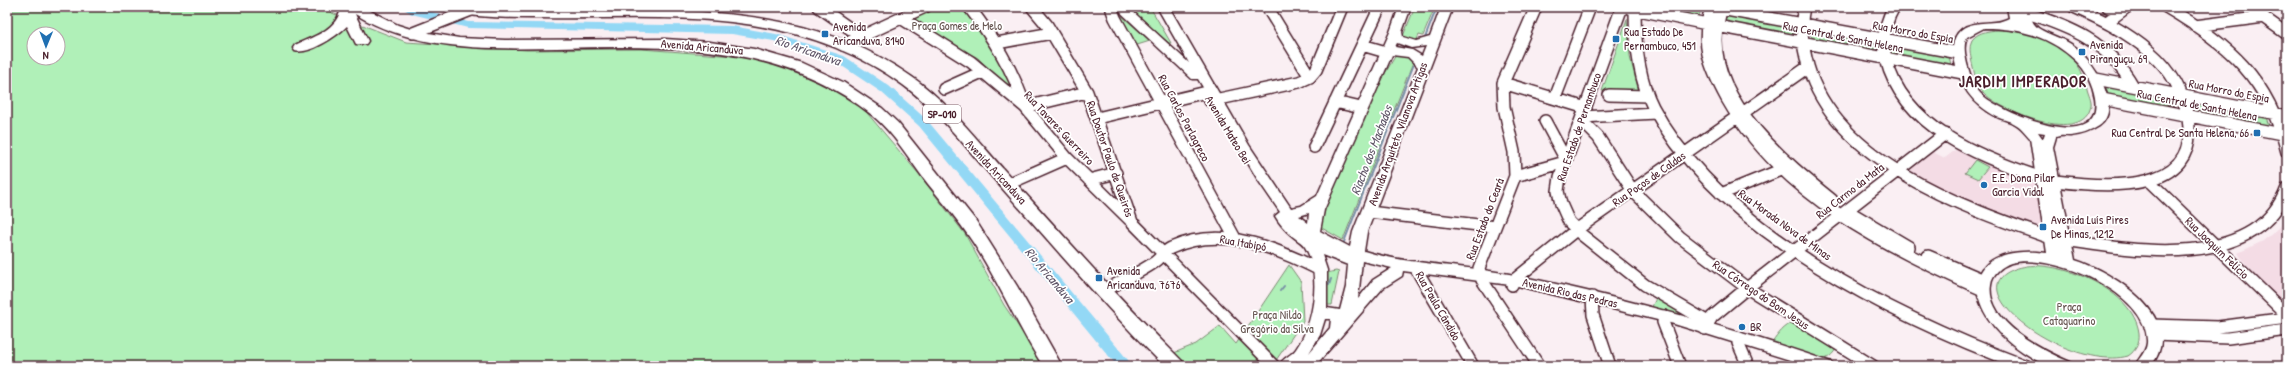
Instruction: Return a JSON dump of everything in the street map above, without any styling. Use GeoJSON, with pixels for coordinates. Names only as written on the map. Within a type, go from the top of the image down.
{"type":"FeatureCollection","features":[{"type":"Feature","properties":{"kind":"highway"},"geometry":{"type":"LineString","coordinates":[[561,7],[613,11]]}},
{"type":"Feature","properties":{"kind":"highway"},"geometry":{"type":"LineString","coordinates":[[348,8],[361,41]]}},
{"type":"Feature","properties":{"kind":"highway"},"geometry":{"type":"LineString","coordinates":[[300,48],[332,32],[344,21],[348,8]]}},
{"type":"Feature","properties":{"kind":"highway","name":"Avenida Aricanduva"},"geometry":{"type":"LineString","coordinates":[[348,8],[385,24],[448,41],[483,44],[664,42],[731,47],[780,59],[820,75],[841,86],[878,113],[918,159],[988,251],[1053,366]]}},
{"type":"Feature","properties":{"kind":"highway","name":"Avenida Aricanduva"},"geometry":{"type":"LineString","coordinates":[[451,12],[474,9],[548,15],[613,11],[697,14],[756,21],[809,33],[843,45],[886,67],[917,89],[1008,184],[1104,290],[1130,322],[1176,366]]}},
{"type":"Feature","properties":{"kind":"main road"},"geometry":{"type":"LineString","coordinates":[[1120,7],[1196,76]]}},
{"type":"Feature","properties":{"kind":"main road","name":"Avenida Mateo Bei"},"geometry":{"type":"LineString","coordinates":[[1157,7],[1186,52],[1196,76],[1211,96],[1259,171],[1288,213],[1311,238]]}},
{"type":"Feature","properties":{"kind":"main road","name":"Avenida Mateo Bei"},"geometry":{"type":"LineString","coordinates":[[1163,7],[1255,177],[1288,226],[1311,238]]}},
{"type":"Feature","properties":{"kind":"main road"},"geometry":{"type":"LineString","coordinates":[[1286,366],[1300,355],[1313,335],[1320,314],[1320,270],[1311,238],[1320,200],[1396,32],[1405,7]]}},
{"type":"Feature","properties":{"kind":"main road","name":"Avenida Arquiteto Vilanova Artigas"},"geometry":{"type":"LineString","coordinates":[[1355,259],[1360,232],[1447,7]]}},
{"type":"Feature","properties":{"kind":"main road"},"geometry":{"type":"LineString","coordinates":[[2003,25],[2015,20],[2013,7]]}},
{"type":"Feature","properties":{"kind":"main road"},"geometry":{"type":"LineString","coordinates":[[2023,10],[2025,21],[2035,31]]}},
{"type":"Feature","properties":{"kind":"main road"},"geometry":{"type":"LineString","coordinates":[[2003,25],[2035,31],[2061,42],[2074,50],[2085,60],[2096,79],[2102,99],[2101,113],[2097,121],[2090,126],[2077,130],[2060,130],[2022,123],[2002,115],[1977,98],[1965,80],[1959,53],[1959,40],[1964,33],[1978,27],[2003,25]]}},
{"type":"Feature","properties":{"kind":"main road"},"geometry":{"type":"LineString","coordinates":[[1396,32],[1398,39],[1407,43],[1421,45],[1433,40]]}},
{"type":"Feature","properties":{"kind":"main road"},"geometry":{"type":"LineString","coordinates":[[1163,46],[1186,52]]}},
{"type":"Feature","properties":{"kind":"main road"},"geometry":{"type":"LineString","coordinates":[[1386,52],[1396,50],[1410,53],[1419,58],[1423,66]]}},
{"type":"Feature","properties":{"kind":"main road"},"geometry":{"type":"LineString","coordinates":[[2022,123],[2036,137],[2065,240],[2069,263]]}},
{"type":"Feature","properties":{"kind":"main road"},"geometry":{"type":"LineString","coordinates":[[2055,259],[2051,238],[2047,140],[2050,135],[2060,130]]}},
{"type":"Feature","properties":{"kind":"main road"},"geometry":{"type":"LineString","coordinates":[[1288,213],[1304,210],[1320,200]]}},
{"type":"Feature","properties":{"kind":"main road","name":"Avenida Rio das Pedras"},"geometry":{"type":"LineString","coordinates":[[1311,238],[1355,259],[1397,272],[1416,270]]}},
{"type":"Feature","properties":{"kind":"main road"},"geometry":{"type":"LineString","coordinates":[[2065,366],[2034,352],[2008,332],[1990,310],[1984,285],[1994,266],[2003,261],[2026,256],[2055,259],[2087,269],[2120,288],[2140,308],[2153,330],[2155,342],[2152,356],[2142,366]]}},
{"type":"Feature","properties":{"kind":"main road"},"geometry":{"type":"LineString","coordinates":[[1338,331],[1353,287],[1355,259]]}},
{"type":"Feature","properties":{"kind":"main road","name":"Avenida Rio das Pedras"},"geometry":{"type":"LineString","coordinates":[[1355,259],[1416,270],[1481,277],[1592,300],[1664,319],[1706,328],[1738,341],[1809,364],[1826,366]]}},
{"type":"Feature","properties":{"kind":"main road"},"geometry":{"type":"LineString","coordinates":[[1305,366],[1338,331],[1380,282],[1397,272]]}},
{"type":"Feature","properties":{"kind":"main road"},"geometry":{"type":"LineString","coordinates":[[1320,314],[1334,313],[1338,317],[1338,331]]}},
{"type":"Feature","properties":{"kind":"street"},"geometry":{"type":"LineString","coordinates":[[819,7],[862,37]]}},
{"type":"Feature","properties":{"kind":"street"},"geometry":{"type":"LineString","coordinates":[[843,45],[925,7]]}},
{"type":"Feature","properties":{"kind":"street"},"geometry":{"type":"LineString","coordinates":[[969,7],[997,43],[1019,88],[1025,107],[1087,92]]}},
{"type":"Feature","properties":{"kind":"street","name":"Rua Doutor Paulo de Queirós"},"geometry":{"type":"LineString","coordinates":[[1032,7],[1052,33],[1087,92],[1132,222],[1164,252],[1274,366]]}},
{"type":"Feature","properties":{"kind":"street","name":"Rua Carlos Parlagreco"},"geometry":{"type":"LineString","coordinates":[[1114,7],[1112,10],[1115,18],[1236,240]]}},
{"type":"Feature","properties":{"kind":"street"},"geometry":{"type":"LineString","coordinates":[[1097,118],[1162,103],[1299,82],[1310,77],[1321,60],[1342,7]]}},
{"type":"Feature","properties":{"kind":"street"},"geometry":{"type":"LineString","coordinates":[[1314,147],[1380,7]]}},
{"type":"Feature","properties":{"kind":"street","name":"Rua Estado do Ceará"},"geometry":{"type":"LineString","coordinates":[[1481,277],[1480,264],[1515,176],[1516,162],[1502,96],[1503,83],[1536,7]]}},
{"type":"Feature","properties":{"kind":"street"},"geometry":{"type":"LineString","coordinates":[[1555,98],[1590,7]]}},
{"type":"Feature","properties":{"kind":"street","name":"Rua Central de Santa Helena"},"geometry":{"type":"LineString","coordinates":[[1623,7],[1963,73]]}},
{"type":"Feature","properties":{"kind":"street","name":"Rua Estado de Pernambuco"},"geometry":{"type":"LineString","coordinates":[[1623,7],[1566,161],[1558,191],[1565,214],[1576,230],[1645,285],[1706,328]]}},
{"type":"Feature","properties":{"kind":"street"},"geometry":{"type":"LineString","coordinates":[[1804,7],[1800,24],[1811,78],[1825,103],[1844,126],[1871,151],[1898,170],[1960,204],[2051,238]]}},
{"type":"Feature","properties":{"kind":"street"},"geometry":{"type":"LineString","coordinates":[[1894,7],[1886,21],[1883,39],[1885,58],[1894,83],[1906,100],[1920,115],[1945,134],[1973,151],[1997,162],[2048,180],[2114,186],[2148,180],[2168,172],[2180,163],[2185,155],[2190,134],[2181,95],[2170,72],[2158,59],[2138,42],[2107,22],[2074,7]]}},
{"type":"Feature","properties":{"kind":"street"},"geometry":{"type":"LineString","coordinates":[[2108,7],[2123,10]]}},
{"type":"Feature","properties":{"kind":"street"},"geometry":{"type":"LineString","coordinates":[[2166,7],[2195,26],[2226,50],[2254,78],[2263,89],[2275,113],[2284,135],[2287,152]]}},
{"type":"Feature","properties":{"kind":"street"},"geometry":{"type":"LineString","coordinates":[[2249,7],[2287,34]]}},
{"type":"Feature","properties":{"kind":"street"},"geometry":{"type":"LineString","coordinates":[[2259,7],[2287,26]]}},
{"type":"Feature","properties":{"kind":"street"},"geometry":{"type":"LineString","coordinates":[[1269,8],[1310,77]]}},
{"type":"Feature","properties":{"kind":"street"},"geometry":{"type":"LineString","coordinates":[[1718,8],[1712,25],[1705,38],[1710,67],[1767,154],[1783,169],[1886,244],[1984,285]]}},
{"type":"Feature","properties":{"kind":"street","name":"Rua Morro do Espia"},"geometry":{"type":"LineString","coordinates":[[1718,8],[1959,53]]}},
{"type":"Feature","properties":{"kind":"street","name":"Rua Morada Nova de Minas"},"geometry":{"type":"LineString","coordinates":[[1635,10],[1636,47],[1648,96],[1656,113],[1684,154],[1721,194],[1795,250],[1843,282],[1909,317],[1964,342],[2026,366]]}},
{"type":"Feature","properties":{"kind":"street"},"geometry":{"type":"LineString","coordinates":[[2023,10],[2070,28],[2097,44],[2118,62],[2133,86]]}},
{"type":"Feature","properties":{"kind":"street"},"geometry":{"type":"LineString","coordinates":[[2107,22],[2123,10]]}},
{"type":"Feature","properties":{"kind":"street"},"geometry":{"type":"LineString","coordinates":[[418,32],[451,12]]}},
{"type":"Feature","properties":{"kind":"street"},"geometry":{"type":"LineString","coordinates":[[2195,26],[2264,17]]}},
{"type":"Feature","properties":{"kind":"street","name":"Rua Tavares Guerreiro"},"geometry":{"type":"LineString","coordinates":[[901,18],[952,49],[1025,107],[1067,158],[1132,222]]}},
{"type":"Feature","properties":{"kind":"street"},"geometry":{"type":"LineString","coordinates":[[997,43],[1052,33]]}},
{"type":"Feature","properties":{"kind":"street"},"geometry":{"type":"LineString","coordinates":[[1362,45],[1386,52]]}},
{"type":"Feature","properties":{"kind":"street","name":"Rua Poços de Caldas"},"geometry":{"type":"LineString","coordinates":[[1513,283],[1576,230],[1808,67]]}},
{"type":"Feature","properties":{"kind":"street"},"geometry":{"type":"LineString","coordinates":[[944,89],[982,72]]}},
{"type":"Feature","properties":{"kind":"street"},"geometry":{"type":"LineString","coordinates":[[1793,79],[1811,78]]}},
{"type":"Feature","properties":{"kind":"street","name":"Rua Morro do Espia"},"geometry":{"type":"LineString","coordinates":[[2096,79],[2287,116]]}},
{"type":"Feature","properties":{"kind":"street"},"geometry":{"type":"LineString","coordinates":[[1503,83],[1555,98],[1583,115],[1656,113]]}},
{"type":"Feature","properties":{"kind":"street"},"geometry":{"type":"LineString","coordinates":[[1609,95],[1648,96]]}},
{"type":"Feature","properties":{"kind":"street","name":"Rua Central de Santa Helena"},"geometry":{"type":"LineString","coordinates":[[2102,99],[2284,135]]}},
{"type":"Feature","properties":{"kind":"street"},"geometry":{"type":"LineString","coordinates":[[1335,102],[1361,108]]}},
{"type":"Feature","properties":{"kind":"street"},"geometry":{"type":"LineString","coordinates":[[1740,114],[1779,155],[1843,212]]}},
{"type":"Feature","properties":{"kind":"street","name":"Rua Córrego do Bom Jesus"},"geometry":{"type":"LineString","coordinates":[[1583,115],[1633,191],[1680,237],[1747,288],[1873,366]]}},
{"type":"Feature","properties":{"kind":"street"},"geometry":{"type":"LineString","coordinates":[[1515,176],[1566,161],[1545,121]]}},
{"type":"Feature","properties":{"kind":"street","name":"Rua Carmo da Mata"},"geometry":{"type":"LineString","coordinates":[[1706,328],[1747,288],[1945,134]]}},
{"type":"Feature","properties":{"kind":"street"},"geometry":{"type":"LineString","coordinates":[[1008,184],[1067,158]]}},
{"type":"Feature","properties":{"kind":"street"},"geometry":{"type":"LineString","coordinates":[[1721,194],[1783,169]]}},
{"type":"Feature","properties":{"kind":"street"},"geometry":{"type":"LineString","coordinates":[[1089,180],[1116,173]]}},
{"type":"Feature","properties":{"kind":"street","name":"Rua Joaquim Felício"},"geometry":{"type":"LineString","coordinates":[[2148,180],[2287,315]]}},
{"type":"Feature","properties":{"kind":"street"},"geometry":{"type":"LineString","coordinates":[[2065,240],[2120,249],[2148,251],[2224,244],[2250,232],[2269,219],[2276,211],[2287,188]]}},
{"type":"Feature","properties":{"kind":"street"},"geometry":{"type":"LineString","coordinates":[[1369,212],[1495,227]]}},
{"type":"Feature","properties":{"kind":"street","name":"Rua Itabipó"},"geometry":{"type":"LineString","coordinates":[[1104,290],[1153,263],[1164,252],[1174,246],[1199,239],[1222,238],[1278,250],[1320,270]]}},
{"type":"Feature","properties":{"kind":"street","name":"Rua Paula Cândido"},"geometry":{"type":"LineString","coordinates":[[1416,270],[1473,366]]}},
{"type":"Feature","properties":{"kind":"street"},"geometry":{"type":"LineString","coordinates":[[1481,277],[1539,366]]}},
{"type":"Feature","properties":{"kind":"street"},"geometry":{"type":"LineString","coordinates":[[1592,300],[1593,315],[1610,366]]}},
{"type":"Feature","properties":{"kind":"street"},"geometry":{"type":"LineString","coordinates":[[2153,330],[2218,327],[2287,318]]}},
{"type":"Feature","properties":{"kind":"street"},"geometry":{"type":"LineString","coordinates":[[1664,319],[1680,366]]}},
{"type":"Feature","properties":{"kind":"street"},"geometry":{"type":"LineString","coordinates":[[2153,330],[2228,338],[2287,330]]}},
{"type":"Feature","properties":{"kind":"street"},"geometry":{"type":"LineString","coordinates":[[1738,341],[1748,366]]}},
{"type":"Feature","properties":{"kind":"shaded area","name":"E.E. Dona Pilar Garcia Vidal"},"geometry":{"type":"Polygon","coordinates":[[[1958,148],[2035,181],[2042,221],[2040,227],[1993,212],[1940,189],[1909,171],[1918,161],[1933,152],[1945,158],[1958,148]]]}},
{"type":"Feature","properties":{"kind":"shaded area"},"geometry":{"type":"Polygon","coordinates":[[[2287,217],[2287,308],[2245,263],[2238,253],[2263,241],[2279,228],[2287,217]]]}},
{"type":"Feature","properties":{"kind":"green space"},"geometry":{"type":"Polygon","coordinates":[[[7,7],[329,7],[332,13],[406,42],[527,50],[641,49],[761,58],[820,81],[862,107],[918,173],[965,234],[1004,305],[1045,366],[7,366],[7,7]]]}},
{"type":"Feature","properties":{"kind":"green space","name":"Praça Gomes de Melo"},"geometry":{"type":"Polygon","coordinates":[[[936,7],[965,7],[996,44],[1019,99],[978,58],[908,21],[936,7]]]}},
{"type":"Feature","properties":{"kind":"green space"},"geometry":{"type":"Polygon","coordinates":[[[1128,7],[1150,7],[1171,43],[1169,43],[1128,7]]]}},
{"type":"Feature","properties":{"kind":"green space"},"geometry":{"type":"Polygon","coordinates":[[[1415,7],[1435,7],[1423,36],[1419,35],[1415,44],[1403,38],[1403,36],[1415,7]]]}},
{"type":"Feature","properties":{"kind":"green space"},"geometry":{"type":"Polygon","coordinates":[[[1640,7],[1687,7],[1702,10],[1697,18],[1640,7]]]}},
{"type":"Feature","properties":{"kind":"green space"},"geometry":{"type":"Polygon","coordinates":[[[1726,14],[1794,28],[1794,34],[1725,23],[1726,14]]]}},
{"type":"Feature","properties":{"kind":"green space"},"geometry":{"type":"Polygon","coordinates":[[[1119,16],[1122,16],[1150,41],[1134,46],[1119,16]]]}},
{"type":"Feature","properties":{"kind":"green space"},"geometry":{"type":"Polygon","coordinates":[[[1627,19],[1630,57],[1639,92],[1602,91],[1627,19]]]}},
{"type":"Feature","properties":{"kind":"green space"},"geometry":{"type":"Polygon","coordinates":[[[1810,29],[1873,42],[1876,52],[1812,40],[1810,29]]]}},
{"type":"Feature","properties":{"kind":"green space"},"geometry":{"type":"Polygon","coordinates":[[[2003,30],[2033,35],[2061,49],[2069,56],[2078,66],[2084,78],[2090,99],[2091,105],[2085,117],[2074,123],[2058,124],[2041,121],[2023,116],[2006,108],[1992,100],[1983,92],[1975,74],[1970,53],[1970,46],[1972,40],[1982,33],[2003,30]]]}},
{"type":"Feature","properties":{"kind":"green space"},"geometry":{"type":"Polygon","coordinates":[[[1888,44],[1949,56],[1951,65],[1890,54],[1888,44]]]}},
{"type":"Feature","properties":{"kind":"green space"},"geometry":{"type":"Polygon","coordinates":[[[1396,55],[1415,57],[1343,240],[1320,227],[1328,200],[1384,75],[1396,55]]]}},
{"type":"Feature","properties":{"kind":"green space"},"geometry":{"type":"Polygon","coordinates":[[[2105,84],[2170,97],[2174,109],[2108,96],[2105,84]]]}},
{"type":"Feature","properties":{"kind":"green space"},"geometry":{"type":"Polygon","coordinates":[[[2186,99],[2265,114],[2270,129],[2190,114],[2186,99]]]}},
{"type":"Feature","properties":{"kind":"green space"},"geometry":{"type":"Polygon","coordinates":[[[1975,160],[1988,167],[1978,179],[1965,173],[1975,160]]]}},
{"type":"Feature","properties":{"kind":"green space","name":"Praça Nildo Gregório da Silva"},"geometry":{"type":"Polygon","coordinates":[[[1289,265],[1301,282],[1303,321],[1272,366],[1189,366],[1174,353],[1196,344],[1220,326],[1236,344],[1289,265]]]}},
{"type":"Feature","properties":{"kind":"green space","name":"Praça Cataguarino"},"geometry":{"type":"Polygon","coordinates":[[[2027,266],[2042,266],[2077,274],[2095,282],[2111,292],[2124,304],[2134,318],[2139,333],[2139,340],[2133,352],[2128,356],[2103,358],[2075,351],[2047,339],[2022,323],[2005,306],[1998,289],[2004,275],[2027,266]]]}},
{"type":"Feature","properties":{"kind":"green space","name":"Praça Nildo Gregório da Silva"},"geometry":{"type":"Polygon","coordinates":[[[1336,271],[1339,272],[1332,305],[1327,305],[1326,273],[1336,271]]]}},
{"type":"Feature","properties":{"kind":"green space"},"geometry":{"type":"Polygon","coordinates":[[[1657,296],[1680,310],[1679,314],[1651,309],[1657,296]]]}},
{"type":"Feature","properties":{"kind":"green space"},"geometry":{"type":"Polygon","coordinates":[[[1794,322],[1836,349],[1830,356],[1822,360],[1772,343],[1787,326],[1794,322]]]}},
{"type":"Feature","properties":{"kind":"waterway","name":"Rio Aricanduva"},"geometry":{"type":"LineString","coordinates":[[407,7],[416,12],[468,25],[550,28],[632,27],[732,30],[776,38],[840,59],[885,89],[923,123],[1126,366]]}},
{"type":"Feature","properties":{"kind":"waterway","name":"Riacho dos Machados"},"geometry":{"type":"LineString","coordinates":[[1425,38],[1437,7]]}},
{"type":"Feature","properties":{"kind":"waterway","name":"Riacho dos Machados"},"geometry":{"type":"LineString","coordinates":[[1344,242],[1414,64]]}},
{"type":"Feature","properties":{"kind":"waterway","name":"Riacho dos Machados"},"geometry":{"type":"LineString","coordinates":[[1329,285],[1331,279]]}},
{"type":"Feature","properties":{"kind":"waterway","name":"Riacho dos Machados"},"geometry":{"type":"LineString","coordinates":[[1280,291],[1284,286]]}},
{"type":"Feature","properties":{"kind":"place","name":"Avenida Aricanduva, 8140"},"geometry":{"type":"Point","coordinates":[825,34]}},
{"type":"Feature","properties":{"kind":"place","name":"Rua Estado De Pernambuco, 451"},"geometry":{"type":"Point","coordinates":[1616,39]}},
{"type":"Feature","properties":{"kind":"place","name":"Avenida Piranguçu, 69"},"geometry":{"type":"Point","coordinates":[2082,52]}},
{"type":"Feature","properties":{"kind":"place","name":"Rua Central De Santa Helena, 66"},"geometry":{"type":"Point","coordinates":[2257,133]}},
{"type":"Feature","properties":{"kind":"place","name":"E.E. Dona Pilar Garcia Vidal"},"geometry":{"type":"Point","coordinates":[1984,185]}},
{"type":"Feature","properties":{"kind":"place","name":"Avenida Luís Pires De Minas, 1212"},"geometry":{"type":"Point","coordinates":[2043,227]}},
{"type":"Feature","properties":{"kind":"place","name":"Avenida Aricanduva, 7676"},"geometry":{"type":"Point","coordinates":[1099,278]}},
{"type":"Feature","properties":{"kind":"place","name":"BR"},"geometry":{"type":"Point","coordinates":[1742,327]}},
{"type":"Feature","properties":{"kind":"district","name":"JARDIM IMPERADOR"},"geometry":{"type":"Point","coordinates":[2023,81]}}]}
